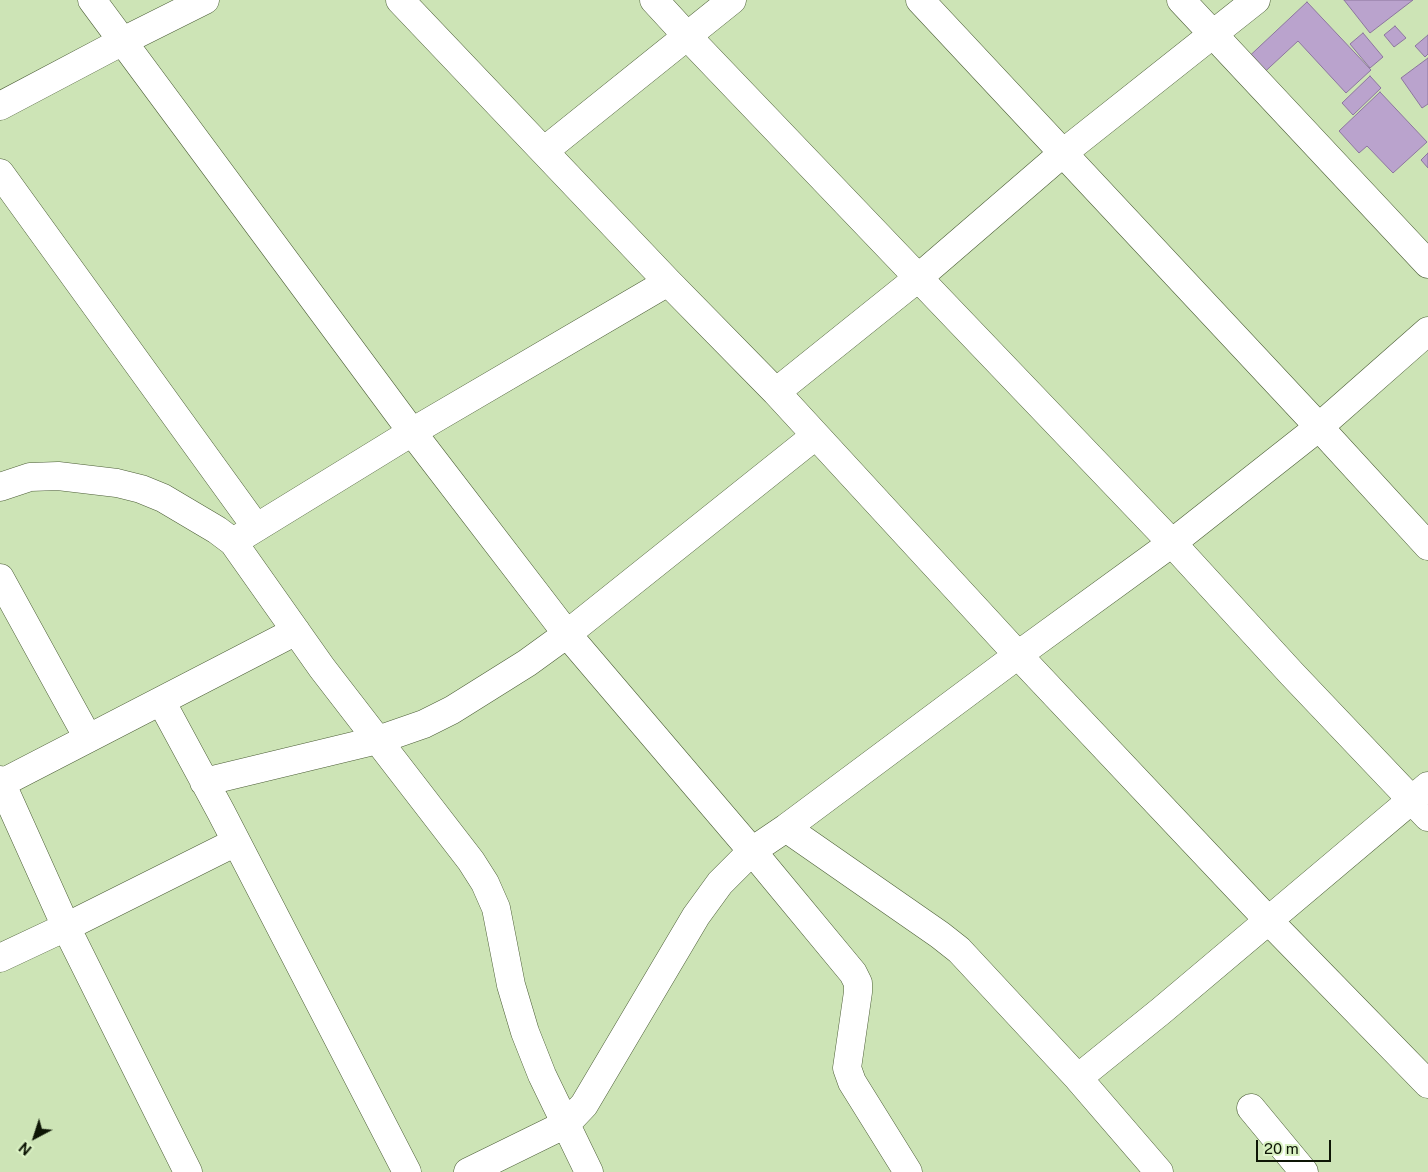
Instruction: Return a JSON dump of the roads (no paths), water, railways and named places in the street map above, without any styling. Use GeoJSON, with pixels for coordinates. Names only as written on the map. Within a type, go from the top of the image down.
{"type":"FeatureCollection","features":[{"type":"Feature","properties":{"kind":"street"},"geometry":{"type":"LineString","coordinates":[[92,0],[412,432],[567,634],[853,973],[858,983],[858,992],[847,1068],[852,1082],[908,1172]]}},
{"type":"Feature","properties":{"kind":"street"},"geometry":{"type":"LineString","coordinates":[[0,106],[205,0]]}},
{"type":"Feature","properties":{"kind":"street"},"geometry":{"type":"LineString","coordinates":[[400,0],[668,282],[776,392],[1018,655],[1268,921],[1428,1084]]}},
{"type":"Feature","properties":{"kind":"street"},"geometry":{"type":"LineString","coordinates":[[654,0],[1172,543],[1298,681],[1422,801],[1268,921],[1078,1078]]}},
{"type":"Feature","properties":{"kind":"street"},"geometry":{"type":"LineString","coordinates":[[544,151],[732,0]]}},
{"type":"Feature","properties":{"kind":"street"},"geometry":{"type":"LineString","coordinates":[[920,0],[1428,546]]}},
{"type":"Feature","properties":{"kind":"street"},"geometry":{"type":"LineString","coordinates":[[1181,0],[1428,264]]}},
{"type":"Feature","properties":{"kind":"street"},"geometry":{"type":"LineString","coordinates":[[776,392],[918,278],[1064,154],[1256,0]]}},
{"type":"Feature","properties":{"kind":"street"},"geometry":{"type":"LineString","coordinates":[[0,173],[256,527]]}},
{"type":"Feature","properties":{"kind":"street"},"geometry":{"type":"LineString","coordinates":[[232,542],[412,432],[668,282]]}},
{"type":"Feature","properties":{"kind":"street"},"geometry":{"type":"LineString","coordinates":[[468,1172],[566,1124],[584,1105],[696,916],[720,883],[752,851],[786,828],[1172,543],[1319,427],[1428,331]]}},
{"type":"Feature","properties":{"kind":"street"},"geometry":{"type":"LineString","coordinates":[[204,782],[378,740],[424,724],[452,710],[504,678],[567,634],[815,436]]}},
{"type":"Feature","properties":{"kind":"street"},"geometry":{"type":"LineString","coordinates":[[4,478],[58,476],[117,483],[141,489],[163,498],[217,530],[232,542],[322,668],[471,861],[485,883],[496,908],[511,985],[525,1032],[542,1075],[589,1172]]}},
{"type":"Feature","properties":{"kind":"street"},"geometry":{"type":"LineString","coordinates":[[0,578],[88,738]]}},
{"type":"Feature","properties":{"kind":"street"},"geometry":{"type":"LineString","coordinates":[[188,1172],[66,927],[0,783],[296,631]]}},
{"type":"Feature","properties":{"kind":"street"},"geometry":{"type":"LineString","coordinates":[[161,701],[407,1172]]}},
{"type":"Feature","properties":{"kind":"street"},"geometry":{"type":"LineString","coordinates":[[786,828],[940,934],[959,950],[1078,1078],[1159,1172]]}},
{"type":"Feature","properties":{"kind":"street"},"geometry":{"type":"LineString","coordinates":[[0,958],[236,842]]}},
{"type":"Feature","properties":{"kind":"street"},"geometry":{"type":"LineString","coordinates":[[1251,1108],[1304,1172]]}}]}
